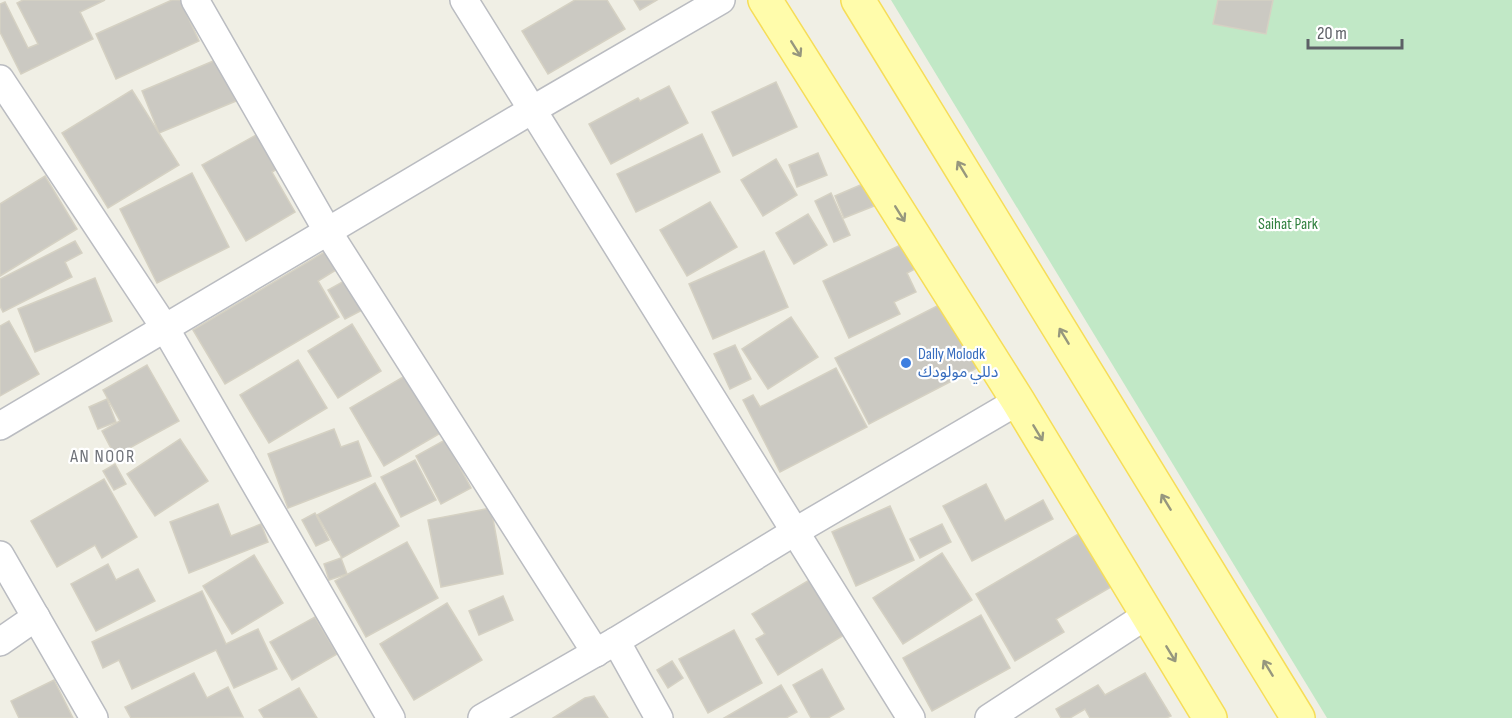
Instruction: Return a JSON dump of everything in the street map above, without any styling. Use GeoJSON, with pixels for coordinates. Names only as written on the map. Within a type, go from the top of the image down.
{"type":"FeatureCollection","features":[{"type":"Feature","properties":{"kind":"main road"},"geometry":{"type":"LineString","coordinates":[[765,0],[1018,401],[1210,718]]}},
{"type":"Feature","properties":{"kind":"main road"},"geometry":{"type":"LineString","coordinates":[[858,0],[1298,718]]}},
{"type":"Feature","properties":{"kind":"street"},"geometry":{"type":"LineString","coordinates":[[195,0],[328,231],[606,647],[659,718]]}},
{"type":"Feature","properties":{"kind":"street"},"geometry":{"type":"LineString","coordinates":[[464,0],[911,718]]}},
{"type":"Feature","properties":{"kind":"street"},"geometry":{"type":"LineString","coordinates":[[0,426],[721,0]]}},
{"type":"Feature","properties":{"kind":"street"},"geometry":{"type":"LineString","coordinates":[[0,79],[165,328],[391,718]]}},
{"type":"Feature","properties":{"kind":"street"},"geometry":{"type":"LineString","coordinates":[[482,718],[606,647],[796,531],[1018,401]]}},
{"type":"Feature","properties":{"kind":"street"},"geometry":{"type":"LineString","coordinates":[[0,555],[94,718]]}},
{"type":"Feature","properties":{"kind":"street"},"geometry":{"type":"LineString","coordinates":[[989,718],[1147,615]]}},
{"type":"Feature","properties":{"kind":"street"},"geometry":{"type":"LineString","coordinates":[[0,642],[36,617]]}},
{"type":"Feature","properties":{"kind":"green space","name":"Saihat Park"},"geometry":{"type":"Polygon","coordinates":[[[891,0],[1512,0],[1512,718],[1327,718],[891,0]]]}},
{"type":"Feature","properties":{"kind":"building"},"geometry":{"type":"Polygon","coordinates":[[[23,0],[105,0],[80,12],[93,39],[21,74],[0,32],[0,4],[5,2],[28,48],[38,44],[17,3],[23,0]]]}},
{"type":"Feature","properties":{"kind":"building"},"geometry":{"type":"Polygon","coordinates":[[[172,0],[180,0],[199,41],[116,79],[96,34],[172,0]]]}},
{"type":"Feature","properties":{"kind":"building"},"geometry":{"type":"Polygon","coordinates":[[[575,0],[607,0],[625,29],[548,74],[522,31],[575,0]]]}},
{"type":"Feature","properties":{"kind":"building"},"geometry":{"type":"Polygon","coordinates":[[[634,0],[657,0],[640,10],[634,0]]]}},
{"type":"Feature","properties":{"kind":"building"},"geometry":{"type":"Polygon","coordinates":[[[1218,0],[1273,0],[1266,34],[1213,24],[1218,0]]]}},
{"type":"Feature","properties":{"kind":"building"},"geometry":{"type":"Polygon","coordinates":[[[218,59],[236,101],[159,133],[142,91],[218,59]]]}},
{"type":"Feature","properties":{"kind":"building"},"geometry":{"type":"Polygon","coordinates":[[[776,82],[797,127],[733,156],[712,112],[776,82]]]}},
{"type":"Feature","properties":{"kind":"building"},"geometry":{"type":"Polygon","coordinates":[[[669,86],[688,123],[611,164],[589,124],[638,98],[640,101],[669,86]]]}},
{"type":"Feature","properties":{"kind":"building"},"geometry":{"type":"Polygon","coordinates":[[[132,90],[179,165],[108,208],[62,133],[132,90]]]}},
{"type":"Feature","properties":{"kind":"building"},"geometry":{"type":"Polygon","coordinates":[[[265,130],[284,165],[272,172],[295,212],[246,241],[202,165],[265,130]]]}},
{"type":"Feature","properties":{"kind":"building"},"geometry":{"type":"Polygon","coordinates":[[[702,134],[720,172],[636,212],[617,174],[702,134]]]}},
{"type":"Feature","properties":{"kind":"building"},"geometry":{"type":"Polygon","coordinates":[[[818,153],[827,175],[797,187],[789,165],[818,153]]]}},
{"type":"Feature","properties":{"kind":"building"},"geometry":{"type":"Polygon","coordinates":[[[776,159],[797,195],[763,216],[741,180],[776,159]]]}},
{"type":"Feature","properties":{"kind":"building"},"geometry":{"type":"Polygon","coordinates":[[[192,173],[229,247],[157,283],[120,209],[192,173]]]}},
{"type":"Feature","properties":{"kind":"building"},"geometry":{"type":"Polygon","coordinates":[[[45,176],[77,229],[0,276],[0,204],[45,176]]]}},
{"type":"Feature","properties":{"kind":"building"},"geometry":{"type":"Polygon","coordinates":[[[865,183],[874,206],[844,218],[835,196],[865,183]]]}},
{"type":"Feature","properties":{"kind":"building"},"geometry":{"type":"Polygon","coordinates":[[[831,193],[850,235],[834,242],[815,201],[831,193]]]}},
{"type":"Feature","properties":{"kind":"building"},"geometry":{"type":"Polygon","coordinates":[[[710,202],[737,247],[687,276],[660,230],[710,202]]]}},
{"type":"Feature","properties":{"kind":"building"},"geometry":{"type":"Polygon","coordinates":[[[808,214],[827,245],[794,264],[776,233],[808,214]]]}},
{"type":"Feature","properties":{"kind":"building"},"geometry":{"type":"Polygon","coordinates":[[[75,241],[82,253],[65,262],[72,277],[3,312],[0,306],[0,279],[75,241]]]}},
{"type":"Feature","properties":{"kind":"building"},"geometry":{"type":"Polygon","coordinates":[[[905,243],[917,268],[907,273],[916,292],[894,302],[900,314],[849,338],[823,281],[905,243]]]}},
{"type":"Feature","properties":{"kind":"building"},"geometry":{"type":"Polygon","coordinates":[[[333,247],[344,265],[318,281],[339,317],[225,384],[193,330],[333,247]]]}},
{"type":"Feature","properties":{"kind":"building"},"geometry":{"type":"Polygon","coordinates":[[[764,251],[788,307],[713,339],[689,284],[764,251]]]}},
{"type":"Feature","properties":{"kind":"building"},"geometry":{"type":"Polygon","coordinates":[[[355,275],[372,305],[345,319],[328,290],[355,275]]]}},
{"type":"Feature","properties":{"kind":"building"},"geometry":{"type":"Polygon","coordinates":[[[95,278],[112,321],[35,352],[18,309],[95,278]]]}},
{"type":"Feature","properties":{"kind":"building","name":"Dally Molodk دللي مولودك"},"geometry":{"type":"Polygon","coordinates":[[[943,303],[977,368],[869,424],[835,358],[943,303]]]}},
{"type":"Feature","properties":{"kind":"building"},"geometry":{"type":"Polygon","coordinates":[[[791,317],[818,357],[768,389],[742,349],[791,317]]]}},
{"type":"Feature","properties":{"kind":"building"},"geometry":{"type":"Polygon","coordinates":[[[9,321],[39,374],[0,396],[0,326],[9,321]]]}},
{"type":"Feature","properties":{"kind":"building"},"geometry":{"type":"Polygon","coordinates":[[[352,324],[381,371],[338,398],[308,351],[352,324]]]}},
{"type":"Feature","properties":{"kind":"building"},"geometry":{"type":"Polygon","coordinates":[[[735,345],[751,379],[730,389],[714,354],[735,345]]]}},
{"type":"Feature","properties":{"kind":"building"},"geometry":{"type":"Polygon","coordinates":[[[298,360],[327,408],[269,443],[240,395],[298,360]]]}},
{"type":"Feature","properties":{"kind":"building"},"geometry":{"type":"Polygon","coordinates":[[[147,365],[179,421],[115,456],[102,431],[120,421],[103,390],[147,365]]]}},
{"type":"Feature","properties":{"kind":"building"},"geometry":{"type":"Polygon","coordinates":[[[836,368],[867,427],[780,472],[743,400],[753,395],[760,407],[836,368]]]}},
{"type":"Feature","properties":{"kind":"building"},"geometry":{"type":"Polygon","coordinates":[[[410,373],[444,431],[384,466],[350,408],[410,373]]]}},
{"type":"Feature","properties":{"kind":"building"},"geometry":{"type":"Polygon","coordinates":[[[107,399],[116,422],[98,429],[89,407],[107,399]]]}},
{"type":"Feature","properties":{"kind":"building"},"geometry":{"type":"Polygon","coordinates":[[[334,429],[341,447],[358,441],[371,476],[288,508],[268,454],[334,429]]]}},
{"type":"Feature","properties":{"kind":"building"},"geometry":{"type":"Polygon","coordinates":[[[180,439],[208,481],[155,516],[127,474],[180,439]]]}},
{"type":"Feature","properties":{"kind":"building"},"geometry":{"type":"Polygon","coordinates":[[[445,440],[471,488],[441,504],[416,456],[445,440]]]}},
{"type":"Feature","properties":{"kind":"building"},"geometry":{"type":"Polygon","coordinates":[[[415,460],[436,500],[401,517],[381,477],[415,460]]]}},
{"type":"Feature","properties":{"kind":"building"},"geometry":{"type":"Polygon","coordinates":[[[115,464],[126,484],[114,490],[103,471],[115,464]]]}},
{"type":"Feature","properties":{"kind":"building"},"geometry":{"type":"Polygon","coordinates":[[[104,479],[137,537],[102,558],[95,545],[57,567],[31,521],[104,479]]]}},
{"type":"Feature","properties":{"kind":"building"},"geometry":{"type":"Polygon","coordinates":[[[375,483],[399,526],[342,558],[317,515],[375,483]]]}},
{"type":"Feature","properties":{"kind":"building"},"geometry":{"type":"Polygon","coordinates":[[[986,484],[1005,521],[1043,500],[1053,519],[972,561],[943,506],[986,484]]]}},
{"type":"Feature","properties":{"kind":"building"},"geometry":{"type":"Polygon","coordinates":[[[218,504],[231,536],[261,524],[268,542],[189,573],[170,522],[218,504]]]}},
{"type":"Feature","properties":{"kind":"building"},"geometry":{"type":"Polygon","coordinates":[[[890,506],[914,560],[856,586],[832,532],[890,506]]]}},
{"type":"Feature","properties":{"kind":"building"},"geometry":{"type":"Polygon","coordinates":[[[491,508],[503,574],[441,587],[428,520],[491,508]]]}},
{"type":"Feature","properties":{"kind":"building"},"geometry":{"type":"Polygon","coordinates":[[[315,513],[329,540],[316,546],[302,520],[315,513]]]}},
{"type":"Feature","properties":{"kind":"building"},"geometry":{"type":"Polygon","coordinates":[[[942,524],[951,542],[920,558],[910,539],[942,524]]]}},
{"type":"Feature","properties":{"kind":"building"},"geometry":{"type":"Polygon","coordinates":[[[1080,533],[1111,587],[1056,619],[1064,632],[1015,661],[976,594],[1080,533]]]}},
{"type":"Feature","properties":{"kind":"building"},"geometry":{"type":"Polygon","coordinates":[[[407,542],[438,598],[366,637],[335,581],[407,542]]]}},
{"type":"Feature","properties":{"kind":"building"},"geometry":{"type":"Polygon","coordinates":[[[942,553],[972,600],[903,644],[873,598],[942,553]]]}},
{"type":"Feature","properties":{"kind":"building"},"geometry":{"type":"Polygon","coordinates":[[[254,555],[283,603],[232,634],[203,586],[254,555]]]}},
{"type":"Feature","properties":{"kind":"building"},"geometry":{"type":"Polygon","coordinates":[[[341,558],[347,574],[329,580],[324,564],[341,558]]]}},
{"type":"Feature","properties":{"kind":"building"},"geometry":{"type":"Polygon","coordinates":[[[108,564],[116,580],[138,569],[155,601],[96,631],[71,584],[108,564]]]}},
{"type":"Feature","properties":{"kind":"building"},"geometry":{"type":"Polygon","coordinates":[[[811,579],[844,635],[778,675],[756,639],[765,634],[752,614],[811,579]]]}},
{"type":"Feature","properties":{"kind":"building"},"geometry":{"type":"Polygon","coordinates":[[[202,591],[226,644],[258,629],[277,669],[234,688],[216,650],[132,689],[119,660],[103,668],[92,642],[202,591]]]}},
{"type":"Feature","properties":{"kind":"building"},"geometry":{"type":"Polygon","coordinates":[[[503,596],[513,620],[479,635],[469,611],[503,596]]]}},
{"type":"Feature","properties":{"kind":"building"},"geometry":{"type":"Polygon","coordinates":[[[447,603],[482,660],[414,700],[380,644],[447,603]]]}},
{"type":"Feature","properties":{"kind":"building"},"geometry":{"type":"Polygon","coordinates":[[[981,615],[1010,668],[932,711],[903,658],[981,615]]]}},
{"type":"Feature","properties":{"kind":"building"},"geometry":{"type":"Polygon","coordinates":[[[315,617],[337,654],[292,680],[270,642],[315,617]]]}},
{"type":"Feature","properties":{"kind":"building"},"geometry":{"type":"Polygon","coordinates":[[[734,630],[762,683],[708,713],[679,659],[734,630]]]}},
{"type":"Feature","properties":{"kind":"building"},"geometry":{"type":"Polygon","coordinates":[[[672,661],[683,678],[668,688],[657,670],[672,661]]]}},
{"type":"Feature","properties":{"kind":"building"},"geometry":{"type":"Polygon","coordinates":[[[822,669],[844,709],[828,718],[811,718],[793,685],[822,669]]]}},
{"type":"Feature","properties":{"kind":"building"},"geometry":{"type":"Polygon","coordinates":[[[194,673],[207,698],[228,687],[243,717],[131,718],[125,707],[194,673]]]}},
{"type":"Feature","properties":{"kind":"building"},"geometry":{"type":"Polygon","coordinates":[[[1145,673],[1171,716],[1166,718],[1090,718],[1085,709],[1070,718],[1061,718],[1056,709],[1098,685],[1105,695],[1145,673]]]}},
{"type":"Feature","properties":{"kind":"building"},"geometry":{"type":"Polygon","coordinates":[[[54,680],[73,718],[19,718],[11,701],[54,680]]]}},
{"type":"Feature","properties":{"kind":"building"},"geometry":{"type":"Polygon","coordinates":[[[781,685],[797,712],[786,718],[724,718],[781,685]]]}},
{"type":"Feature","properties":{"kind":"building"},"geometry":{"type":"Polygon","coordinates":[[[299,688],[317,718],[264,718],[259,710],[299,688]]]}},
{"type":"Feature","properties":{"kind":"building"},"geometry":{"type":"Polygon","coordinates":[[[594,696],[608,718],[553,718],[585,698],[594,696]]]}},
{"type":"Feature","properties":{"kind":"place","name":"Dally Molodk دللي مولودك"},"geometry":{"type":"Point","coordinates":[906,363]}},
{"type":"Feature","properties":{"kind":"district","name":"AN NOOR"},"geometry":{"type":"Point","coordinates":[103,456]}}]}
